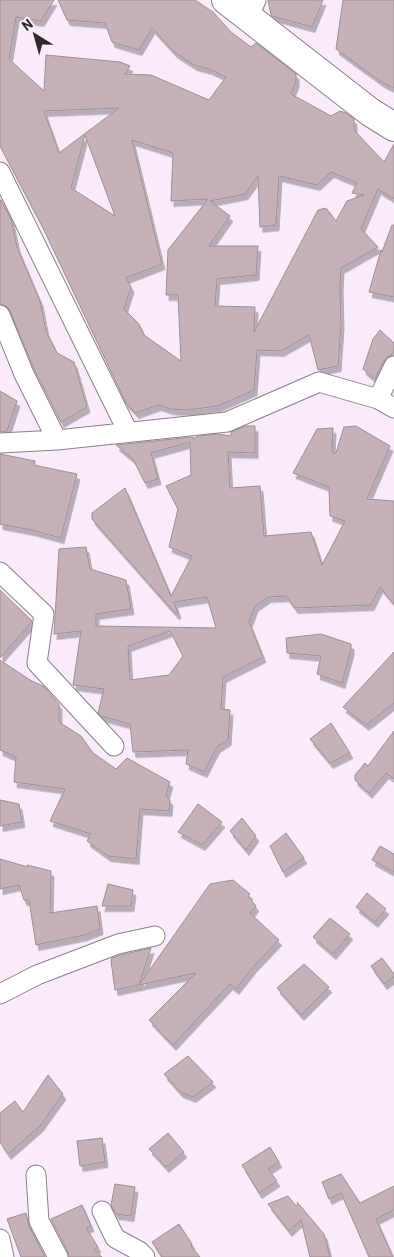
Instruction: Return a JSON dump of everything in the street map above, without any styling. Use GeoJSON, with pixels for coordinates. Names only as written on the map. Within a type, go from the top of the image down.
{"type":"FeatureCollection","features":[{"type":"Feature","properties":{"kind":"street"},"geometry":{"type":"LineString","coordinates":[[226,0],[252,8],[370,112],[394,127]]}},
{"type":"Feature","properties":{"kind":"street"},"geometry":{"type":"LineString","coordinates":[[0,172],[128,432]]}},
{"type":"Feature","properties":{"kind":"street"},"geometry":{"type":"LineString","coordinates":[[0,315],[24,374],[57,440]]}},
{"type":"Feature","properties":{"kind":"street"},"geometry":{"type":"LineString","coordinates":[[0,443],[57,440],[227,422],[319,382],[386,404],[394,366]]}},
{"type":"Feature","properties":{"kind":"street"},"geometry":{"type":"LineString","coordinates":[[0,572],[44,614],[37,662],[114,746]]}},
{"type":"Feature","properties":{"kind":"street"},"geometry":{"type":"LineString","coordinates":[[0,994],[37,975],[118,944],[155,936]]}},
{"type":"Feature","properties":{"kind":"street"},"geometry":{"type":"LineString","coordinates":[[36,1175],[39,1221],[58,1257]]}},
{"type":"Feature","properties":{"kind":"street"},"geometry":{"type":"LineString","coordinates":[[102,1211],[115,1238],[140,1251],[145,1257]]}},
{"type":"Feature","properties":{"kind":"street"},"geometry":{"type":"LineString","coordinates":[[0,1240],[4,1257]]}},
{"type":"Feature","properties":{"kind":"building"},"geometry":{"type":"Polygon","coordinates":[[[0,0],[54,0],[41,21],[16,17],[9,59],[44,91],[46,55],[120,62],[130,66],[125,74],[151,75],[209,100],[226,77],[209,69],[194,65],[174,52],[152,28],[139,50],[112,42],[105,23],[67,20],[58,0],[195,0],[213,12],[231,32],[251,47],[256,43],[296,74],[296,82],[291,94],[331,116],[340,111],[354,119],[354,130],[384,162],[394,144],[394,199],[378,189],[361,229],[378,247],[341,268],[341,324],[338,366],[318,370],[309,335],[281,351],[257,350],[254,390],[218,406],[188,410],[170,409],[158,405],[136,413],[126,403],[44,230],[0,146],[0,0]],[[119,108],[44,111],[59,153],[119,108]],[[85,135],[71,188],[115,216],[85,135]],[[132,140],[162,264],[126,278],[131,287],[124,309],[139,324],[144,335],[181,361],[178,295],[166,295],[168,250],[208,199],[171,201],[173,153],[132,140]],[[331,172],[317,185],[279,176],[276,225],[260,227],[258,176],[245,194],[210,201],[230,216],[209,246],[258,246],[256,275],[217,279],[215,306],[255,307],[254,332],[318,210],[326,208],[336,221],[347,201],[364,195],[352,193],[357,183],[331,172]]]}},
{"type":"Feature","properties":{"kind":"building"},"geometry":{"type":"Polygon","coordinates":[[[268,0],[323,0],[312,27],[272,16],[268,0]]]}},
{"type":"Feature","properties":{"kind":"building"},"geometry":{"type":"Polygon","coordinates":[[[343,0],[394,0],[394,88],[383,83],[336,49],[343,0]]]}},
{"type":"Feature","properties":{"kind":"building"},"geometry":{"type":"Polygon","coordinates":[[[0,200],[11,219],[17,247],[40,301],[46,331],[57,353],[74,362],[87,407],[61,422],[34,369],[10,311],[6,306],[0,304],[0,200]]]}},
{"type":"Feature","properties":{"kind":"building"},"geometry":{"type":"Polygon","coordinates":[[[392,225],[394,225],[394,297],[369,292],[381,250],[382,252],[392,225]]]}},
{"type":"Feature","properties":{"kind":"building"},"geometry":{"type":"Polygon","coordinates":[[[380,330],[394,343],[394,350],[384,361],[375,379],[363,369],[373,339],[380,330]]]}},
{"type":"Feature","properties":{"kind":"building"},"geometry":{"type":"Polygon","coordinates":[[[0,391],[17,401],[7,431],[0,432],[0,391]]]}},
{"type":"Feature","properties":{"kind":"building"},"geometry":{"type":"Polygon","coordinates":[[[245,426],[255,426],[255,453],[228,452],[230,488],[260,486],[264,536],[311,532],[322,565],[345,521],[330,516],[329,487],[293,473],[317,429],[333,428],[332,452],[336,453],[344,427],[356,426],[390,446],[367,499],[394,501],[394,604],[380,587],[371,605],[295,608],[286,596],[268,597],[255,606],[249,622],[263,657],[223,677],[221,709],[230,710],[228,740],[217,747],[204,772],[186,764],[188,750],[133,752],[130,724],[101,716],[98,713],[104,689],[73,685],[81,631],[54,634],[59,549],[86,547],[90,569],[126,580],[131,609],[96,614],[96,626],[216,628],[207,597],[174,602],[178,613],[176,614],[92,519],[92,513],[125,488],[171,596],[192,556],[169,547],[178,509],[166,486],[191,475],[190,442],[151,453],[158,479],[145,483],[133,459],[116,445],[193,437],[193,439],[198,436],[217,434],[231,436],[231,432],[245,426]],[[170,631],[128,646],[130,680],[169,675],[183,656],[170,631]]]}},
{"type":"Feature","properties":{"kind":"building"},"geometry":{"type":"Polygon","coordinates":[[[0,454],[35,461],[34,465],[77,474],[61,538],[0,524],[0,454]]]}},
{"type":"Feature","properties":{"kind":"building"},"geometry":{"type":"Polygon","coordinates":[[[0,590],[32,621],[0,658],[0,590]]]}},
{"type":"Feature","properties":{"kind":"building"},"geometry":{"type":"Polygon","coordinates":[[[321,634],[351,644],[342,683],[317,674],[321,656],[287,653],[286,638],[321,634]]]}},
{"type":"Feature","properties":{"kind":"building"},"geometry":{"type":"Polygon","coordinates":[[[394,652],[394,703],[366,725],[343,707],[394,652]]]}},
{"type":"Feature","properties":{"kind":"building"},"geometry":{"type":"Polygon","coordinates":[[[0,660],[30,680],[43,686],[59,704],[59,722],[81,736],[93,753],[116,769],[127,758],[170,782],[166,795],[170,800],[169,811],[140,809],[136,859],[108,856],[87,841],[91,834],[50,821],[65,789],[14,782],[16,757],[0,750],[0,660]]]}},
{"type":"Feature","properties":{"kind":"building"},"geometry":{"type":"Polygon","coordinates":[[[331,723],[350,753],[330,763],[310,739],[331,723]]]}},
{"type":"Feature","properties":{"kind":"building"},"geometry":{"type":"Polygon","coordinates":[[[394,731],[394,779],[386,773],[369,793],[355,780],[355,775],[365,763],[368,766],[394,731]]]}},
{"type":"Feature","properties":{"kind":"building"},"geometry":{"type":"Polygon","coordinates":[[[0,800],[19,804],[22,822],[0,826],[0,800]]]}},
{"type":"Feature","properties":{"kind":"building"},"geometry":{"type":"Polygon","coordinates":[[[198,804],[222,822],[202,845],[178,832],[198,804]]]}},
{"type":"Feature","properties":{"kind":"building"},"geometry":{"type":"Polygon","coordinates":[[[242,818],[256,836],[246,850],[230,831],[242,818]]]}},
{"type":"Feature","properties":{"kind":"building"},"geometry":{"type":"Polygon","coordinates":[[[286,833],[304,858],[283,872],[270,846],[286,833]]]}},
{"type":"Feature","properties":{"kind":"building"},"geometry":{"type":"Polygon","coordinates":[[[380,846],[394,854],[394,872],[372,860],[380,846]]]}},
{"type":"Feature","properties":{"kind":"building"},"geometry":{"type":"Polygon","coordinates":[[[0,859],[51,871],[50,913],[97,906],[100,929],[85,935],[36,945],[29,900],[24,900],[19,885],[0,889],[0,859]]]}},
{"type":"Feature","properties":{"kind":"building"},"geometry":{"type":"Polygon","coordinates":[[[233,880],[250,894],[248,896],[256,906],[250,913],[279,940],[254,966],[236,989],[230,984],[173,1045],[149,1020],[196,973],[139,985],[210,884],[233,880]]]}},
{"type":"Feature","properties":{"kind":"building"},"geometry":{"type":"Polygon","coordinates":[[[108,884],[133,890],[131,906],[102,906],[108,884]]]}},
{"type":"Feature","properties":{"kind":"building"},"geometry":{"type":"Polygon","coordinates":[[[367,893],[386,909],[375,922],[356,907],[367,893]]]}},
{"type":"Feature","properties":{"kind":"building"},"geometry":{"type":"Polygon","coordinates":[[[330,918],[350,934],[333,954],[313,937],[330,918]]]}},
{"type":"Feature","properties":{"kind":"building"},"geometry":{"type":"Polygon","coordinates":[[[151,948],[139,985],[115,990],[111,961],[112,958],[121,955],[151,948]]]}},
{"type":"Feature","properties":{"kind":"building"},"geometry":{"type":"Polygon","coordinates":[[[382,958],[394,974],[394,977],[384,984],[371,966],[382,958]]]}},
{"type":"Feature","properties":{"kind":"building"},"geometry":{"type":"Polygon","coordinates":[[[304,964],[329,987],[301,1015],[277,988],[304,964]]]}},
{"type":"Feature","properties":{"kind":"building"},"geometry":{"type":"Polygon","coordinates":[[[188,1056],[213,1082],[193,1097],[180,1092],[164,1074],[188,1056]]]}},
{"type":"Feature","properties":{"kind":"building"},"geometry":{"type":"Polygon","coordinates":[[[48,1075],[63,1094],[40,1126],[8,1154],[0,1142],[0,1113],[15,1101],[23,1112],[48,1075]]]}},
{"type":"Feature","properties":{"kind":"building"},"geometry":{"type":"Polygon","coordinates":[[[168,1133],[184,1152],[166,1167],[149,1149],[168,1133]]]}},
{"type":"Feature","properties":{"kind":"building"},"geometry":{"type":"Polygon","coordinates":[[[102,1138],[105,1162],[80,1166],[77,1141],[102,1138]]]}},
{"type":"Feature","properties":{"kind":"building"},"geometry":{"type":"Polygon","coordinates":[[[270,1147],[279,1162],[268,1169],[277,1181],[259,1193],[242,1165],[270,1147]]]}},
{"type":"Feature","properties":{"kind":"building"},"geometry":{"type":"Polygon","coordinates":[[[341,1174],[360,1203],[394,1186],[394,1210],[376,1219],[393,1257],[369,1257],[341,1193],[329,1199],[322,1182],[341,1174]]]}},
{"type":"Feature","properties":{"kind":"building"},"geometry":{"type":"Polygon","coordinates":[[[115,1184],[135,1187],[131,1216],[116,1214],[111,1205],[115,1184]]]}},
{"type":"Feature","properties":{"kind":"building"},"geometry":{"type":"Polygon","coordinates":[[[288,1196],[296,1206],[297,1202],[324,1234],[330,1257],[310,1257],[301,1220],[289,1231],[268,1204],[288,1196]]]}},
{"type":"Feature","properties":{"kind":"building"},"geometry":{"type":"Polygon","coordinates":[[[82,1205],[91,1226],[86,1228],[98,1247],[94,1250],[102,1257],[69,1257],[51,1219],[82,1205]]]}},
{"type":"Feature","properties":{"kind":"building"},"geometry":{"type":"Polygon","coordinates":[[[26,1213],[29,1226],[45,1257],[21,1257],[7,1219],[26,1213]]]}},
{"type":"Feature","properties":{"kind":"building"},"geometry":{"type":"Polygon","coordinates":[[[179,1224],[192,1244],[191,1246],[200,1257],[162,1257],[152,1242],[179,1224]]]}}]}
